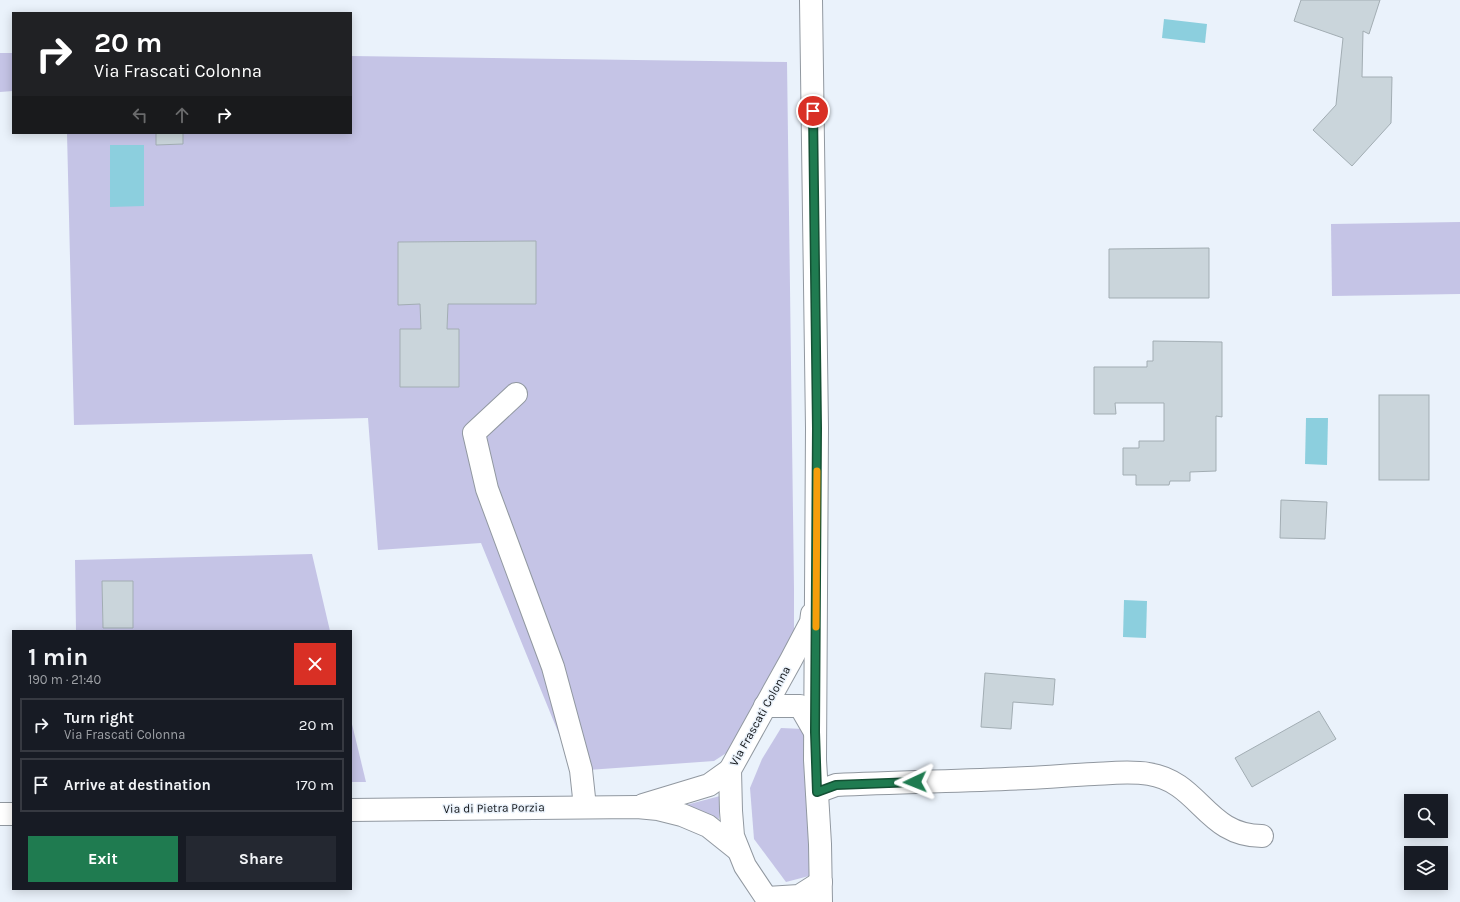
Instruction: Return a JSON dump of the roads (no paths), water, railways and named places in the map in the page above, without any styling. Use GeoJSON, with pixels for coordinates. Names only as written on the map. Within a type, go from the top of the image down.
{"type":"FeatureCollection","features":[{"type":"Feature","properties":{"kind":"street","name":"Via Frascati Colonna"},"geometry":{"type":"LineString","coordinates":[[811,0],[817,428],[815,732],[821,892]]}},
{"type":"Feature","properties":{"kind":"street"},"geometry":{"type":"LineString","coordinates":[[516,394],[474,433],[487,489],[553,667],[581,770],[585,807]]}},
{"type":"Feature","properties":{"kind":"street","name":"Via Frascati Colonna"},"geometry":{"type":"LineString","coordinates":[[768,900],[745,866],[733,836],[730,770],[811,622],[816,597]]}},
{"type":"Feature","properties":{"kind":"street"},"geometry":{"type":"LineString","coordinates":[[765,706],[800,706],[815,732]]}},
{"type":"Feature","properties":{"kind":"street"},"geometry":{"type":"LineString","coordinates":[[636,807],[709,785],[730,770]]}},
{"type":"Feature","properties":{"kind":"street"},"geometry":{"type":"LineString","coordinates":[[817,792],[836,785],[1025,778],[1134,772],[1164,777],[1189,793],[1213,818],[1229,829],[1244,834],[1262,836]]}},
{"type":"Feature","properties":{"kind":"street"},"geometry":{"type":"LineString","coordinates":[[636,807],[658,809],[676,813],[708,826],[738,850]]}},
{"type":"Feature","properties":{"kind":"street","name":"Via di Pietra Porzia"},"geometry":{"type":"LineString","coordinates":[[352,810],[636,807]]}},
{"type":"Feature","properties":{"kind":"street"},"geometry":{"type":"LineString","coordinates":[[0,814],[12,814]]}},
{"type":"Feature","properties":{"kind":"street"},"geometry":{"type":"LineString","coordinates":[[768,900],[821,892]]}}]}
